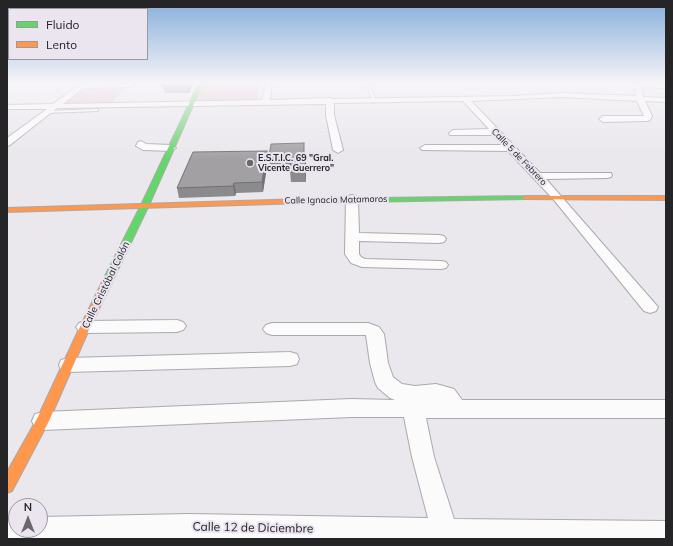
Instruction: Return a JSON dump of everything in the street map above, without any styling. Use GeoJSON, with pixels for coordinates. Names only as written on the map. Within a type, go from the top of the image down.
{"type":"FeatureCollection","features":[{"type":"Feature","properties":{"kind":"main road","name":"Calle Cristóbal Colón"},"geometry":{"type":"LineString","coordinates":[[7,486],[43,421],[85,327],[145,205],[188,108]]}},
{"type":"Feature","properties":{"kind":"main road","name":"Calle Ignacio Matamoros"},"geometry":{"type":"LineString","coordinates":[[7,210],[352,199],[666,198]]}},
{"type":"Feature","properties":{"kind":"street"},"geometry":{"type":"LineString","coordinates":[[39,108],[61,108]]}},
{"type":"Feature","properties":{"kind":"street"},"geometry":{"type":"LineString","coordinates":[[330,108],[330,115],[338,150]]}},
{"type":"Feature","properties":{"kind":"street","name":"Calle 5 de Febrero"},"geometry":{"type":"LineString","coordinates":[[474,108],[558,198],[650,307]]}},
{"type":"Feature","properties":{"kind":"street"},"geometry":{"type":"LineString","coordinates":[[603,119],[647,118],[648,116],[644,108]]}},
{"type":"Feature","properties":{"kind":"street"},"geometry":{"type":"LineString","coordinates":[[7,143],[50,109]]}},
{"type":"Feature","properties":{"kind":"street"},"geometry":{"type":"LineString","coordinates":[[7,132],[20,132]]}},
{"type":"Feature","properties":{"kind":"street"},"geometry":{"type":"LineString","coordinates":[[453,133],[496,132]]}},
{"type":"Feature","properties":{"kind":"street"},"geometry":{"type":"LineString","coordinates":[[141,144],[143,147],[171,148]]}},
{"type":"Feature","properties":{"kind":"street"},"geometry":{"type":"LineString","coordinates":[[425,148],[511,148]]}},
{"type":"Feature","properties":{"kind":"street"},"geometry":{"type":"LineString","coordinates":[[537,176],[607,175]]}},
{"type":"Feature","properties":{"kind":"street"},"geometry":{"type":"LineString","coordinates":[[352,199],[352,254],[356,260],[362,263],[441,265]]}},
{"type":"Feature","properties":{"kind":"street"},"geometry":{"type":"LineString","coordinates":[[352,237],[438,239]]}},
{"type":"Feature","properties":{"kind":"street"},"geometry":{"type":"LineString","coordinates":[[85,327],[177,326]]}},
{"type":"Feature","properties":{"kind":"street"},"geometry":{"type":"LineString","coordinates":[[272,328],[373,330],[375,334],[379,363],[385,382],[397,392],[415,394],[436,392],[447,395],[456,408]]}},
{"type":"Feature","properties":{"kind":"street"},"geometry":{"type":"LineString","coordinates":[[68,365],[290,359]]}},
{"type":"Feature","properties":{"kind":"street"},"geometry":{"type":"LineString","coordinates":[[43,421],[351,408],[547,410],[666,409]]}},
{"type":"Feature","properties":{"kind":"street"},"geometry":{"type":"LineString","coordinates":[[413,408],[423,457],[448,536]]}},
{"type":"Feature","properties":{"kind":"street","name":"Calle 12 de Diciembre"},"geometry":{"type":"LineString","coordinates":[[7,531],[190,527],[336,529],[448,536],[653,536]]}},
{"type":"Feature","properties":{"kind":"lane"},"geometry":{"type":"LineString","coordinates":[[50,109],[97,110]]}},
{"type":"Feature","properties":{"kind":"building"},"geometry":{"type":"Polygon","coordinates":[[[304,143],[304,154],[306,154],[305,172],[290,172],[291,156],[269,156],[271,144],[304,143]]]}},
{"type":"Feature","properties":{"kind":"building"},"geometry":{"type":"Polygon","coordinates":[[[267,151],[262,182],[234,183],[233,186],[177,188],[193,152],[267,151]]]}},
{"type":"Feature","properties":{"kind":"traffic: fast"},"geometry":{"type":"LineString","coordinates":[[107,282],[145,205],[189,108]]}},
{"type":"Feature","properties":{"kind":"traffic: fast"},"geometry":{"type":"LineString","coordinates":[[304,201],[525,198]]}},
{"type":"Feature","properties":{"kind":"traffic: slow"},"geometry":{"type":"LineString","coordinates":[[525,198],[666,198]]}},
{"type":"Feature","properties":{"kind":"traffic: slow"},"geometry":{"type":"LineString","coordinates":[[7,210],[304,201]]}},
{"type":"Feature","properties":{"kind":"traffic: slow"},"geometry":{"type":"LineString","coordinates":[[7,486],[43,421],[107,282]]}},
{"type":"Feature","properties":{"kind":"place","name":"E.S.T.I.C. 69 \"Gral. Vicente Guerrero\""},"geometry":{"type":"Point","coordinates":[250,163]}}]}
